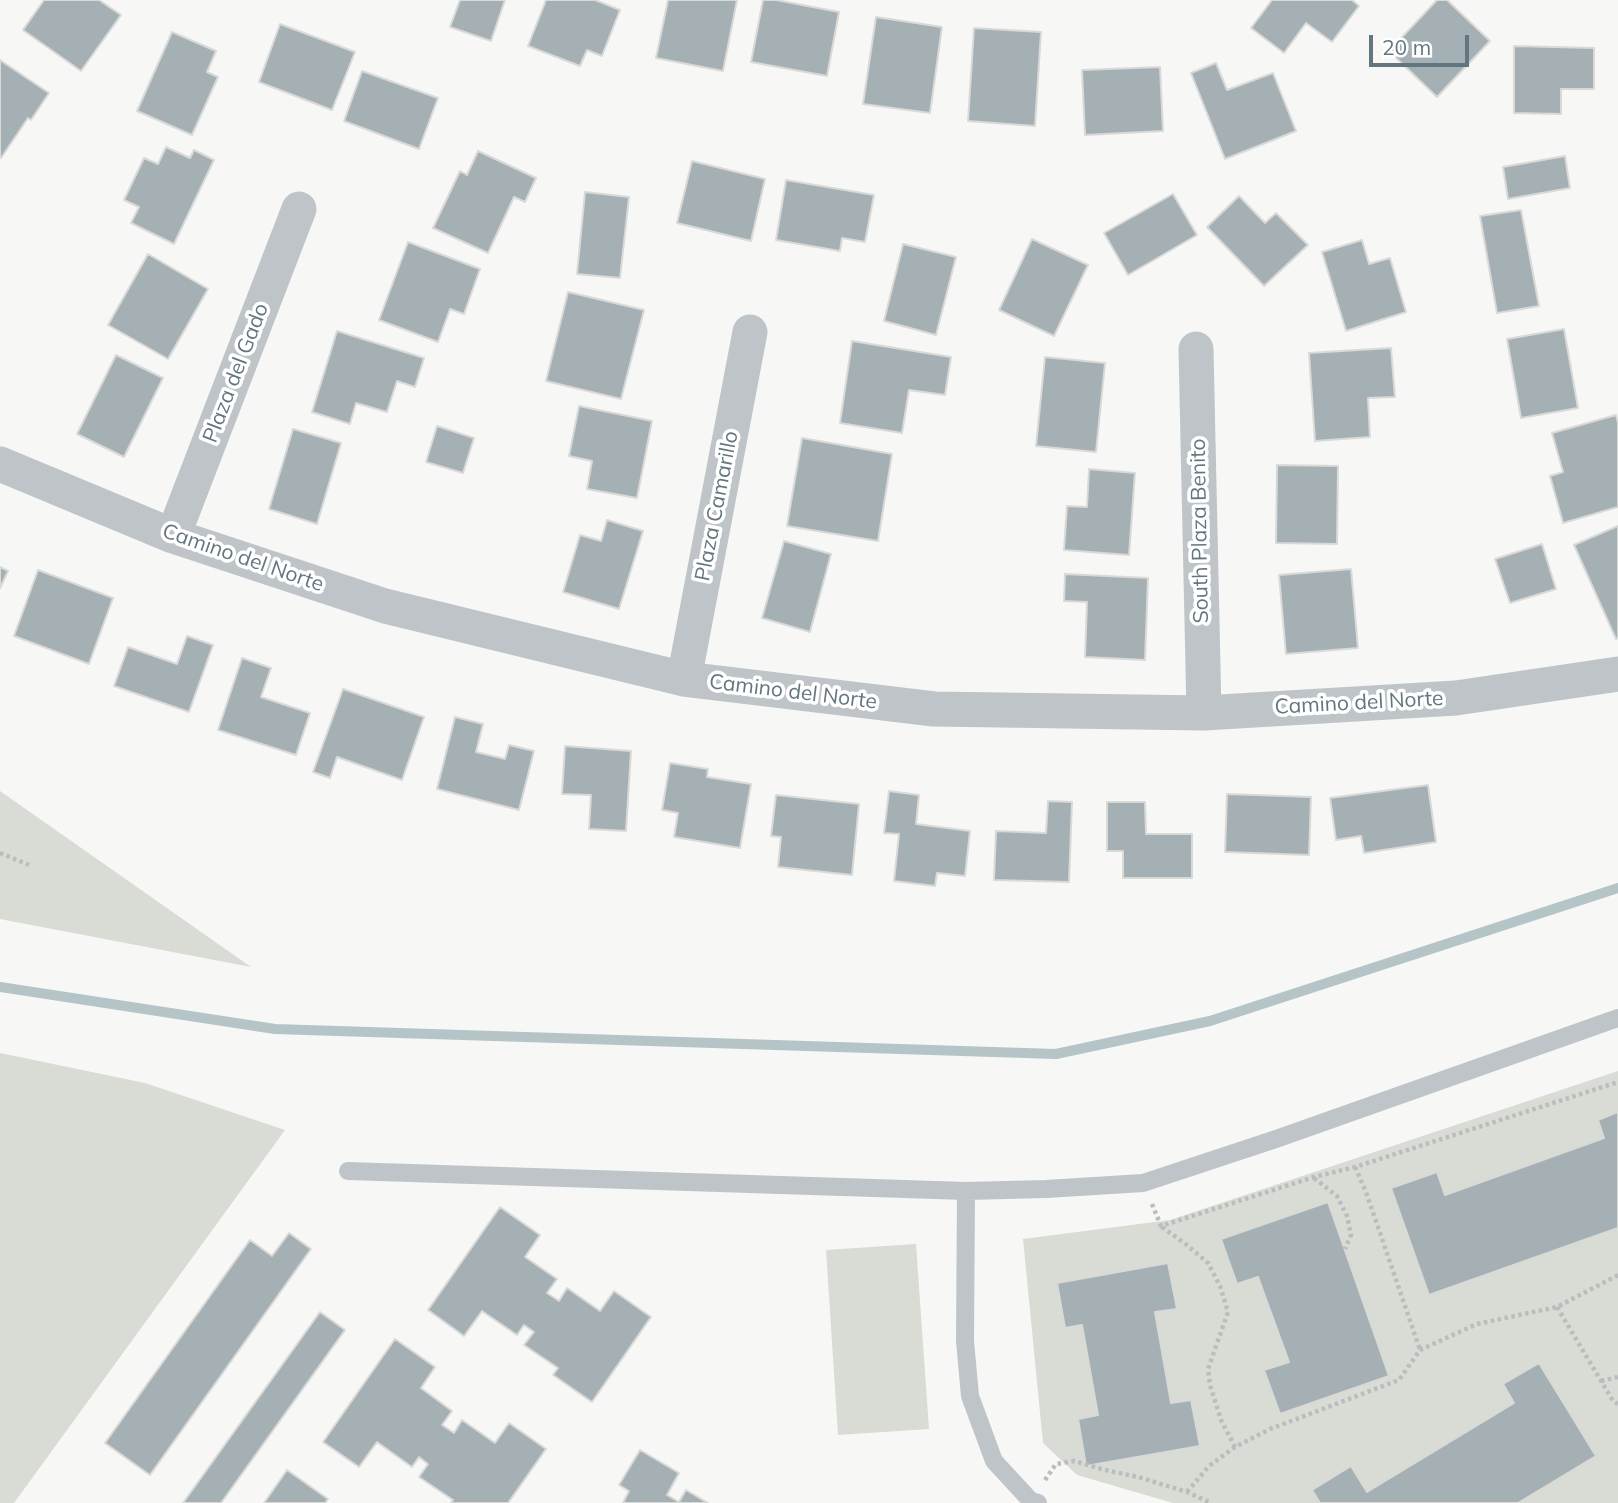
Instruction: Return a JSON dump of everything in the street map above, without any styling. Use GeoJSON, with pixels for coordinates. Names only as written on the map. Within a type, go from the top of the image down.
{"type":"FeatureCollection","features":[{"type":"Feature","properties":{"kind":"street","name":"Plaza del Gado"},"geometry":{"type":"LineString","coordinates":[[173,536],[299,209]]}},
{"type":"Feature","properties":{"kind":"street","name":"Plaza Camarillo"},"geometry":{"type":"LineString","coordinates":[[684,679],[750,332]]}},
{"type":"Feature","properties":{"kind":"street","name":"South Plaza Benito"},"geometry":{"type":"LineString","coordinates":[[1196,349],[1204,713]]}},
{"type":"Feature","properties":{"kind":"street","name":"Camino del Norte"},"geometry":{"type":"LineString","coordinates":[[0,464],[173,536],[385,606],[684,679],[934,709],[1204,713],[1456,698],[1618,674]]}},
{"type":"Feature","properties":{"kind":"lane"},"geometry":{"type":"LineString","coordinates":[[348,1171],[966,1191],[1143,1183],[1618,1018]]}},
{"type":"Feature","properties":{"kind":"lane"},"geometry":{"type":"LineString","coordinates":[[966,1191],[965,1341],[970,1396],[994,1461],[1032,1502]]}},
{"type":"Feature","properties":{"kind":"path"},"geometry":{"type":"LineString","coordinates":[[0,853],[29,865]]}},
{"type":"Feature","properties":{"kind":"path"},"geometry":{"type":"LineString","coordinates":[[1161,1226],[1618,1082]]}},
{"type":"Feature","properties":{"kind":"path"},"geometry":{"type":"LineString","coordinates":[[1355,1167],[1420,1350]]}},
{"type":"Feature","properties":{"kind":"path"},"geometry":{"type":"LineString","coordinates":[[1314,1177],[1338,1196],[1348,1216],[1352,1235],[1345,1250]]}},
{"type":"Feature","properties":{"kind":"path"},"geometry":{"type":"LineString","coordinates":[[1143,1183],[1161,1226],[1208,1263],[1220,1286],[1228,1312],[1208,1369],[1221,1420],[1235,1447]]}},
{"type":"Feature","properties":{"kind":"path"},"geometry":{"type":"LineString","coordinates":[[1187,1492],[1209,1466],[1235,1447],[1270,1429],[1399,1380],[1420,1350],[1476,1324],[1557,1307],[1618,1275]]}},
{"type":"Feature","properties":{"kind":"path"},"geometry":{"type":"LineString","coordinates":[[1557,1307],[1613,1401],[1618,1404]]}},
{"type":"Feature","properties":{"kind":"path"},"geometry":{"type":"LineString","coordinates":[[1601,1381],[1618,1377]]}},
{"type":"Feature","properties":{"kind":"path"},"geometry":{"type":"LineString","coordinates":[[1032,1502],[1056,1464],[1073,1461],[1138,1477],[1187,1492],[1211,1503]]}},
{"type":"Feature","properties":{"kind":"shaded area"},"geometry":{"type":"Polygon","coordinates":[[[0,791],[251,967],[0,919],[0,791]]]}},
{"type":"Feature","properties":{"kind":"shaded area"},"geometry":{"type":"Polygon","coordinates":[[[0,1053],[145,1083],[285,1130],[14,1503],[0,1503],[0,1053]]]}},
{"type":"Feature","properties":{"kind":"shaded area"},"geometry":{"type":"Polygon","coordinates":[[[1618,1071],[1618,1503],[1173,1503],[1077,1475],[1043,1443],[1023,1239],[1170,1220],[1618,1071]]]}},
{"type":"Feature","properties":{"kind":"shaded area"},"geometry":{"type":"Polygon","coordinates":[[[916,1244],[929,1429],[838,1435],[826,1250],[916,1244]]]}},
{"type":"Feature","properties":{"kind":"building"},"geometry":{"type":"Polygon","coordinates":[[[44,0],[99,0],[121,15],[81,71],[23,30],[44,0]]]}},
{"type":"Feature","properties":{"kind":"building"},"geometry":{"type":"Polygon","coordinates":[[[460,0],[505,0],[491,41],[450,27],[460,0]]]}},
{"type":"Feature","properties":{"kind":"building"},"geometry":{"type":"Polygon","coordinates":[[[546,0],[595,0],[620,10],[602,56],[587,50],[580,66],[528,46],[546,0]]]}},
{"type":"Feature","properties":{"kind":"building"},"geometry":{"type":"Polygon","coordinates":[[[668,0],[737,0],[723,71],[656,58],[668,0]]]}},
{"type":"Feature","properties":{"kind":"building"},"geometry":{"type":"Polygon","coordinates":[[[763,0],[839,12],[827,76],[751,62],[763,0]]]}},
{"type":"Feature","properties":{"kind":"building"},"geometry":{"type":"Polygon","coordinates":[[[1272,0],[1352,0],[1359,6],[1332,42],[1306,23],[1284,53],[1251,28],[1272,0]]]}},
{"type":"Feature","properties":{"kind":"building"},"geometry":{"type":"Polygon","coordinates":[[[1437,0],[1447,0],[1490,41],[1437,97],[1389,51],[1437,0]]]}},
{"type":"Feature","properties":{"kind":"building"},"geometry":{"type":"Polygon","coordinates":[[[876,17],[942,27],[930,113],[863,104],[876,17]]]}},
{"type":"Feature","properties":{"kind":"building"},"geometry":{"type":"Polygon","coordinates":[[[280,24],[355,52],[332,110],[259,82],[280,24]]]}},
{"type":"Feature","properties":{"kind":"building"},"geometry":{"type":"Polygon","coordinates":[[[974,28],[1041,32],[1035,126],[968,121],[974,28]]]}},
{"type":"Feature","properties":{"kind":"building"},"geometry":{"type":"Polygon","coordinates":[[[172,32],[216,51],[207,72],[218,77],[192,135],[137,111],[172,32]]]}},
{"type":"Feature","properties":{"kind":"building"},"geometry":{"type":"Polygon","coordinates":[[[1514,46],[1594,48],[1594,89],[1561,89],[1561,114],[1514,113],[1514,46]]]}},
{"type":"Feature","properties":{"kind":"building"},"geometry":{"type":"Polygon","coordinates":[[[0,60],[49,93],[1,158],[0,157],[0,60]]]}},
{"type":"Feature","properties":{"kind":"building"},"geometry":{"type":"Polygon","coordinates":[[[1216,63],[1227,90],[1273,73],[1296,131],[1225,159],[1191,73],[1216,63]]]}},
{"type":"Feature","properties":{"kind":"building"},"geometry":{"type":"Polygon","coordinates":[[[1160,67],[1163,131],[1085,135],[1082,70],[1160,67]]]}},
{"type":"Feature","properties":{"kind":"building"},"geometry":{"type":"Polygon","coordinates":[[[362,71],[438,98],[419,149],[344,121],[362,71]]]}},
{"type":"Feature","properties":{"kind":"building"},"geometry":{"type":"Polygon","coordinates":[[[166,147],[190,158],[194,150],[214,160],[174,244],[131,223],[139,207],[124,200],[144,158],[158,164],[166,147]]]}},
{"type":"Feature","properties":{"kind":"building"},"geometry":{"type":"Polygon","coordinates":[[[478,151],[536,178],[525,202],[514,197],[488,253],[433,228],[460,171],[467,175],[478,151]]]}},
{"type":"Feature","properties":{"kind":"building"},"geometry":{"type":"Polygon","coordinates":[[[1565,156],[1570,188],[1508,199],[1503,167],[1565,156]]]}},
{"type":"Feature","properties":{"kind":"building"},"geometry":{"type":"Polygon","coordinates":[[[692,161],[765,179],[751,241],[677,223],[692,161]]]}},
{"type":"Feature","properties":{"kind":"building"},"geometry":{"type":"Polygon","coordinates":[[[786,180],[874,195],[865,242],[842,238],[840,251],[776,240],[786,180]]]}},
{"type":"Feature","properties":{"kind":"building"},"geometry":{"type":"Polygon","coordinates":[[[585,192],[629,197],[620,278],[577,274],[585,192]]]}},
{"type":"Feature","properties":{"kind":"building"},"geometry":{"type":"Polygon","coordinates":[[[1173,194],[1197,235],[1128,275],[1104,233],[1173,194]]]}},
{"type":"Feature","properties":{"kind":"building"},"geometry":{"type":"Polygon","coordinates":[[[1239,196],[1265,223],[1276,213],[1308,245],[1264,286],[1207,227],[1239,196]]]}},
{"type":"Feature","properties":{"kind":"building"},"geometry":{"type":"Polygon","coordinates":[[[1521,210],[1539,306],[1497,313],[1480,216],[1521,210]]]}},
{"type":"Feature","properties":{"kind":"building"},"geometry":{"type":"Polygon","coordinates":[[[1032,239],[1088,265],[1054,336],[999,310],[1032,239]]]}},
{"type":"Feature","properties":{"kind":"building"},"geometry":{"type":"Polygon","coordinates":[[[1362,240],[1369,264],[1390,258],[1406,312],[1346,331],[1322,252],[1362,240]]]}},
{"type":"Feature","properties":{"kind":"building"},"geometry":{"type":"Polygon","coordinates":[[[408,242],[480,269],[464,314],[450,309],[438,342],[379,320],[408,242]]]}},
{"type":"Feature","properties":{"kind":"building"},"geometry":{"type":"Polygon","coordinates":[[[903,244],[956,257],[936,335],[884,321],[903,244]]]}},
{"type":"Feature","properties":{"kind":"building"},"geometry":{"type":"Polygon","coordinates":[[[148,254],[208,289],[168,359],[108,325],[148,254]]]}},
{"type":"Feature","properties":{"kind":"building"},"geometry":{"type":"Polygon","coordinates":[[[568,292],[644,310],[621,399],[546,381],[568,292]]]}},
{"type":"Feature","properties":{"kind":"building"},"geometry":{"type":"Polygon","coordinates":[[[1564,329],[1578,408],[1521,418],[1507,339],[1564,329]]]}},
{"type":"Feature","properties":{"kind":"building"},"geometry":{"type":"Polygon","coordinates":[[[337,331],[424,358],[415,387],[397,381],[387,412],[356,403],[350,424],[312,412],[337,331]]]}},
{"type":"Feature","properties":{"kind":"building"},"geometry":{"type":"Polygon","coordinates":[[[852,341],[951,357],[945,395],[909,390],[902,433],[840,423],[852,341]]]}},
{"type":"Feature","properties":{"kind":"building"},"geometry":{"type":"Polygon","coordinates":[[[1391,348],[1395,397],[1368,398],[1370,437],[1315,441],[1309,353],[1391,348]]]}},
{"type":"Feature","properties":{"kind":"building"},"geometry":{"type":"Polygon","coordinates":[[[116,355],[163,378],[124,457],[77,434],[116,355]]]}},
{"type":"Feature","properties":{"kind":"building"},"geometry":{"type":"Polygon","coordinates":[[[1045,357],[1105,363],[1096,452],[1036,446],[1045,357]]]}},
{"type":"Feature","properties":{"kind":"building"},"geometry":{"type":"Polygon","coordinates":[[[579,406],[652,421],[637,498],[587,489],[592,461],[569,456],[579,406]]]}},
{"type":"Feature","properties":{"kind":"building"},"geometry":{"type":"Polygon","coordinates":[[[1616,415],[1618,507],[1563,523],[1550,476],[1563,472],[1552,433],[1616,415]]]}},
{"type":"Feature","properties":{"kind":"building"},"geometry":{"type":"Polygon","coordinates":[[[437,426],[474,438],[463,473],[426,462],[437,426]]]}},
{"type":"Feature","properties":{"kind":"building"},"geometry":{"type":"Polygon","coordinates":[[[293,429],[341,443],[317,524],[269,509],[293,429]]]}},
{"type":"Feature","properties":{"kind":"building"},"geometry":{"type":"Polygon","coordinates":[[[802,438],[892,454],[878,541],[787,526],[802,438]]]}},
{"type":"Feature","properties":{"kind":"building"},"geometry":{"type":"Polygon","coordinates":[[[1277,465],[1338,466],[1337,544],[1276,543],[1277,465]]]}},
{"type":"Feature","properties":{"kind":"building"},"geometry":{"type":"Polygon","coordinates":[[[1089,469],[1135,473],[1129,555],[1064,550],[1067,506],[1087,507],[1089,469]]]}},
{"type":"Feature","properties":{"kind":"building"},"geometry":{"type":"Polygon","coordinates":[[[607,520],[643,531],[619,609],[563,592],[580,535],[601,541],[607,520]]]}},
{"type":"Feature","properties":{"kind":"building"},"geometry":{"type":"Polygon","coordinates":[[[1618,526],[1618,638],[1616,639],[1574,545],[1618,526]]]}},
{"type":"Feature","properties":{"kind":"building"},"geometry":{"type":"Polygon","coordinates":[[[784,541],[831,554],[810,632],[762,618],[784,541]]]}},
{"type":"Feature","properties":{"kind":"building"},"geometry":{"type":"Polygon","coordinates":[[[1542,544],[1556,589],[1510,603],[1495,559],[1542,544]]]}},
{"type":"Feature","properties":{"kind":"building"},"geometry":{"type":"Polygon","coordinates":[[[0,567],[8,571],[0,588],[0,567]]]}},
{"type":"Feature","properties":{"kind":"building"},"geometry":{"type":"Polygon","coordinates":[[[1351,569],[1358,648],[1286,654],[1279,575],[1351,569]]]}},
{"type":"Feature","properties":{"kind":"building"},"geometry":{"type":"Polygon","coordinates":[[[38,570],[113,598],[89,664],[14,636],[38,570]]]}},
{"type":"Feature","properties":{"kind":"building"},"geometry":{"type":"Polygon","coordinates":[[[1065,574],[1148,578],[1145,660],[1085,657],[1087,602],[1064,601],[1065,574]]]}},
{"type":"Feature","properties":{"kind":"building"},"geometry":{"type":"Polygon","coordinates":[[[187,636],[213,645],[189,712],[114,686],[128,647],[177,664],[187,636]]]}},
{"type":"Feature","properties":{"kind":"building"},"geometry":{"type":"Polygon","coordinates":[[[242,658],[271,668],[261,697],[310,713],[296,755],[218,730],[242,658]]]}},
{"type":"Feature","properties":{"kind":"building"},"geometry":{"type":"Polygon","coordinates":[[[343,689],[424,717],[402,780],[337,757],[330,778],[313,772],[343,689]]]}},
{"type":"Feature","properties":{"kind":"building"},"geometry":{"type":"Polygon","coordinates":[[[455,717],[483,724],[476,752],[505,759],[509,745],[534,751],[519,810],[437,789],[455,717]]]}},
{"type":"Feature","properties":{"kind":"building"},"geometry":{"type":"Polygon","coordinates":[[[565,746],[631,751],[626,831],[589,829],[591,795],[562,794],[565,746]]]}},
{"type":"Feature","properties":{"kind":"building"},"geometry":{"type":"Polygon","coordinates":[[[670,763],[708,769],[707,777],[751,784],[740,848],[674,837],[678,813],[662,810],[670,763]]]}},
{"type":"Feature","properties":{"kind":"building"},"geometry":{"type":"Polygon","coordinates":[[[1428,785],[1436,842],[1364,853],[1361,836],[1336,840],[1330,798],[1428,785]]]}},
{"type":"Feature","properties":{"kind":"building"},"geometry":{"type":"Polygon","coordinates":[[[889,791],[919,795],[916,824],[970,831],[965,876],[937,873],[935,886],[894,881],[899,834],[884,833],[889,791]]]}},
{"type":"Feature","properties":{"kind":"building"},"geometry":{"type":"Polygon","coordinates":[[[1227,794],[1311,797],[1309,855],[1225,852],[1227,794]]]}},
{"type":"Feature","properties":{"kind":"building"},"geometry":{"type":"Polygon","coordinates":[[[776,795],[859,804],[852,875],[778,867],[781,837],[771,836],[776,795]]]}},
{"type":"Feature","properties":{"kind":"building"},"geometry":{"type":"Polygon","coordinates":[[[1048,801],[1072,802],[1069,882],[994,880],[996,831],[1046,833],[1048,801]]]}},
{"type":"Feature","properties":{"kind":"building"},"geometry":{"type":"Polygon","coordinates":[[[1107,802],[1145,802],[1146,834],[1192,834],[1192,878],[1123,878],[1123,851],[1107,851],[1107,802]]]}},
{"type":"Feature","properties":{"kind":"building"},"geometry":{"type":"Polygon","coordinates":[[[1618,1112],[1618,1228],[1429,1295],[1391,1188],[1437,1172],[1445,1195],[1604,1138],[1598,1120],[1618,1112]]]}},
{"type":"Feature","properties":{"kind":"building"},"geometry":{"type":"Polygon","coordinates":[[[1328,1202],[1389,1376],[1280,1414],[1264,1370],[1289,1362],[1258,1277],[1237,1284],[1221,1239],[1328,1202]]]}},
{"type":"Feature","properties":{"kind":"building"},"geometry":{"type":"Polygon","coordinates":[[[500,1207],[540,1235],[525,1257],[557,1279],[547,1293],[559,1301],[567,1288],[600,1311],[614,1291],[651,1317],[592,1402],[553,1375],[558,1368],[524,1345],[534,1332],[524,1325],[517,1335],[482,1311],[464,1336],[428,1310],[500,1207]]]}},
{"type":"Feature","properties":{"kind":"building"},"geometry":{"type":"Polygon","coordinates":[[[289,1233],[311,1249],[150,1475],[105,1443],[250,1240],[272,1256],[289,1233]]]}},
{"type":"Feature","properties":{"kind":"building"},"geometry":{"type":"Polygon","coordinates":[[[1168,1263],[1177,1309],[1155,1312],[1171,1403],[1191,1400],[1200,1446],[1086,1466],[1078,1419],[1098,1415],[1082,1325],[1065,1328],[1057,1283],[1168,1263]]]}},
{"type":"Feature","properties":{"kind":"building"},"geometry":{"type":"Polygon","coordinates":[[[320,1312],[345,1330],[221,1503],[183,1503],[320,1312]]]}},
{"type":"Feature","properties":{"kind":"building"},"geometry":{"type":"Polygon","coordinates":[[[395,1339],[435,1367],[421,1388],[452,1411],[442,1425],[454,1433],[462,1420],[495,1443],[509,1423],[546,1449],[508,1503],[451,1503],[453,1500],[419,1477],[428,1464],[419,1457],[412,1467],[377,1442],[359,1467],[323,1442],[395,1339]]]}},
{"type":"Feature","properties":{"kind":"building"},"geometry":{"type":"Polygon","coordinates":[[[1539,1363],[1596,1456],[1518,1503],[1320,1503],[1312,1490],[1351,1466],[1367,1492],[1514,1403],[1503,1384],[1539,1363]]]}},
{"type":"Feature","properties":{"kind":"building"},"geometry":{"type":"Polygon","coordinates":[[[640,1450],[679,1473],[667,1495],[679,1502],[686,1490],[708,1503],[623,1503],[629,1491],[619,1485],[640,1450]]]}},
{"type":"Feature","properties":{"kind":"building"},"geometry":{"type":"Polygon","coordinates":[[[287,1470],[328,1499],[325,1503],[264,1503],[287,1470]]]}},
{"type":"Feature","properties":{"kind":"waterway"},"geometry":{"type":"LineString","coordinates":[[0,987],[275,1029],[1056,1054],[1210,1021],[1618,888]]}}]}
